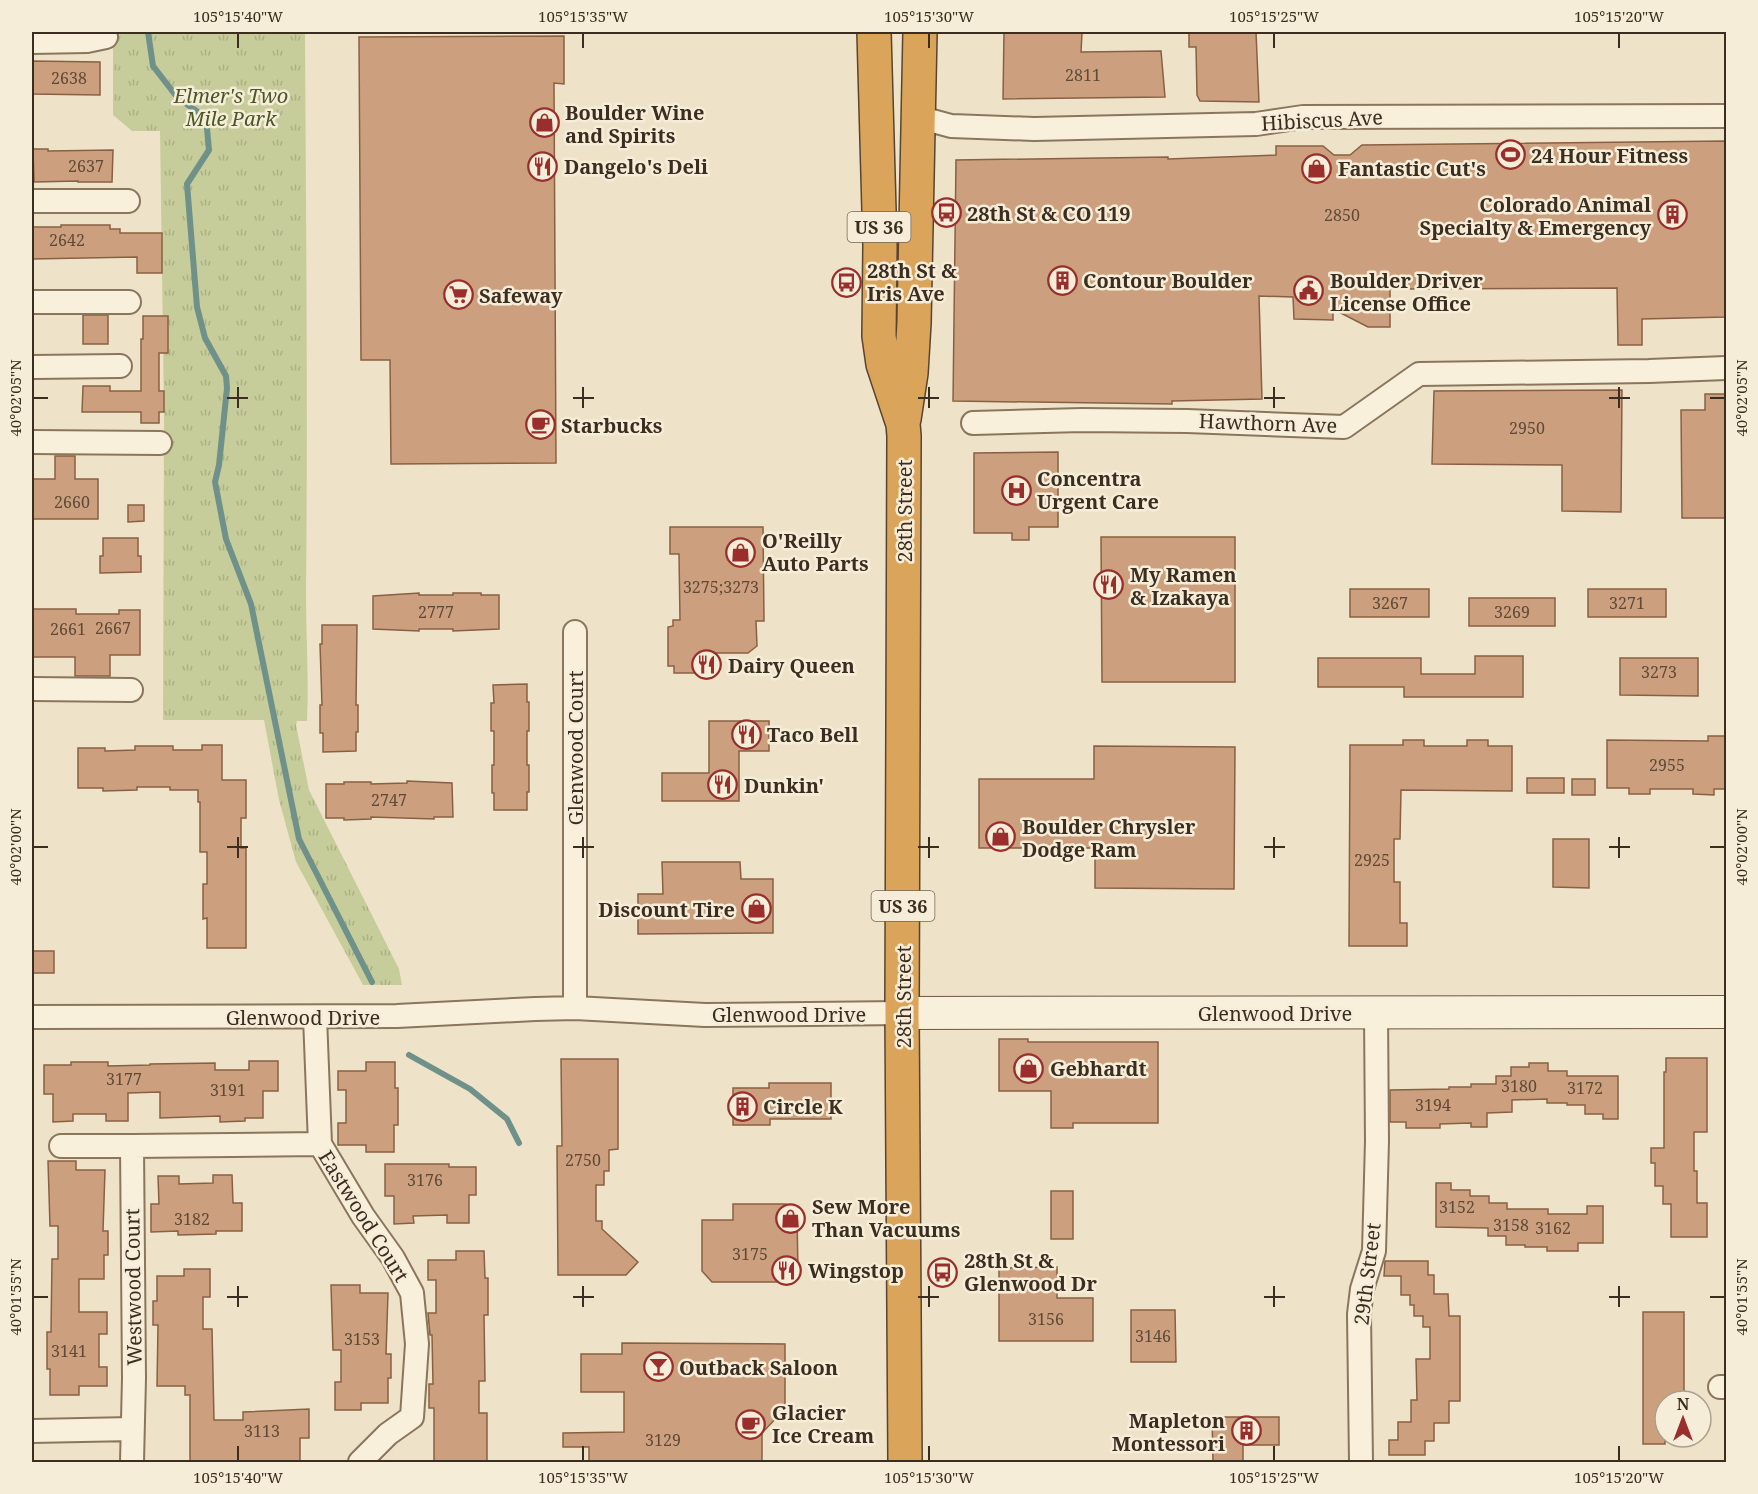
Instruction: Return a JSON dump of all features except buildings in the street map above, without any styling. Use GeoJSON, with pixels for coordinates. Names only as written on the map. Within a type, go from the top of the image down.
{"type":"FeatureCollection","features":[{"type":"Feature","properties":{"kind":"highway","name":"28th Street"},"geometry":{"type":"LineString","coordinates":[[874,32],[880,246],[879,336],[883,364],[903,424]]}},
{"type":"Feature","properties":{"kind":"highway","name":"28th Street"},"geometry":{"type":"LineString","coordinates":[[905,1462],[902,1013],[903,424],[912,373],[920,32]]}},
{"type":"Feature","properties":{"kind":"street"},"geometry":{"type":"LineString","coordinates":[[32,42],[87,41],[106,36]]}},
{"type":"Feature","properties":{"kind":"street","name":"Hibiscus Ave"},"geometry":{"type":"LineString","coordinates":[[918,117],[951,126],[1034,129],[1256,124],[1303,117],[1726,116]]}},
{"type":"Feature","properties":{"kind":"street"},"geometry":{"type":"LineString","coordinates":[[32,201],[128,201]]}},
{"type":"Feature","properties":{"kind":"street"},"geometry":{"type":"LineString","coordinates":[[32,302],[129,302]]}},
{"type":"Feature","properties":{"kind":"street"},"geometry":{"type":"LineString","coordinates":[[32,367],[120,366]]}},
{"type":"Feature","properties":{"kind":"street","name":"Hawthorn Ave"},"geometry":{"type":"LineString","coordinates":[[973,423],[1082,420],[1187,421],[1344,427],[1419,374],[1726,368]]}},
{"type":"Feature","properties":{"kind":"street"},"geometry":{"type":"LineString","coordinates":[[32,442],[160,443]]}},
{"type":"Feature","properties":{"kind":"street","name":"Glenwood Court"},"geometry":{"type":"LineString","coordinates":[[575,632],[575,1008]]}},
{"type":"Feature","properties":{"kind":"street"},"geometry":{"type":"LineString","coordinates":[[32,689],[131,690]]}},
{"type":"Feature","properties":{"kind":"street","name":"Glenwood Drive"},"geometry":{"type":"LineString","coordinates":[[32,1017],[397,1016],[535,1008],[705,1015],[1726,1012]]}},
{"type":"Feature","properties":{"kind":"street","name":"29th Street"},"geometry":{"type":"LineString","coordinates":[[1361,1462],[1359,1314],[1362,1289],[1374,1251],[1377,1142],[1376,1013]]}},
{"type":"Feature","properties":{"kind":"street","name":"Eastwood Court"},"geometry":{"type":"LineString","coordinates":[[315,1017],[320,1144],[363,1216],[393,1258],[412,1293],[417,1344],[412,1417],[388,1434],[360,1462]]}},
{"type":"Feature","properties":{"kind":"street"},"geometry":{"type":"LineString","coordinates":[[61,1146],[320,1144]]}},
{"type":"Feature","properties":{"kind":"street","name":"Westwood Court"},"geometry":{"type":"LineString","coordinates":[[132,1146],[135,1378],[132,1462]]}},
{"type":"Feature","properties":{"kind":"street"},"geometry":{"type":"LineString","coordinates":[[32,1431],[132,1429],[146,1462]]}},
{"type":"Feature","properties":{"kind":"green space","name":"Elmer's Two Mile Park"},"geometry":{"type":"Polygon","coordinates":[[[113,32],[305,32],[308,705],[307,721],[297,721],[296,725],[309,790],[399,969],[402,985],[363,985],[296,862],[279,800],[264,720],[163,720],[164,413],[160,131],[132,131],[113,115],[113,32]]]}},
{"type":"Feature","properties":{"kind":"waterway"},"geometry":{"type":"LineString","coordinates":[[148,32],[153,66],[177,97],[206,118],[209,150],[187,184],[197,307],[205,338],[226,376],[227,388],[219,465],[215,482],[226,539],[251,604],[299,839],[372,982]]}},
{"type":"Feature","properties":{"kind":"waterway"},"geometry":{"type":"LineString","coordinates":[[409,1055],[470,1089],[507,1119],[519,1143]]}},
{"type":"Feature","properties":{"kind":"place","name":"Boulder Wine and Spirits"},"geometry":{"type":"Point","coordinates":[544,123]}},
{"type":"Feature","properties":{"kind":"place","name":"24 Hour Fitness"},"geometry":{"type":"Point","coordinates":[1510,155]}},
{"type":"Feature","properties":{"kind":"place","name":"Dangelo's Deli"},"geometry":{"type":"Point","coordinates":[543,166]}},
{"type":"Feature","properties":{"kind":"place","name":"Fantastic Cut's"},"geometry":{"type":"Point","coordinates":[1317,168]}},
{"type":"Feature","properties":{"kind":"place","name":"28th St & CO 119"},"geometry":{"type":"Point","coordinates":[946,213]}},
{"type":"Feature","properties":{"kind":"place","name":"Colorado Animal Specialty & Emergency"},"geometry":{"type":"Point","coordinates":[1672,215]}},
{"type":"Feature","properties":{"kind":"place","name":"Contour Boulder"},"geometry":{"type":"Point","coordinates":[1062,280]}},
{"type":"Feature","properties":{"kind":"place","name":"28th St & Iris Ave"},"geometry":{"type":"Point","coordinates":[846,282]}},
{"type":"Feature","properties":{"kind":"place","name":"Boulder Driver License Office"},"geometry":{"type":"Point","coordinates":[1309,291]}},
{"type":"Feature","properties":{"kind":"place","name":"Safeway"},"geometry":{"type":"Point","coordinates":[458,295]}},
{"type":"Feature","properties":{"kind":"place","name":"Starbucks"},"geometry":{"type":"Point","coordinates":[540,425]}},
{"type":"Feature","properties":{"kind":"place","name":"Concentra Urgent Care"},"geometry":{"type":"Point","coordinates":[1016,490]}},
{"type":"Feature","properties":{"kind":"place","name":"O'Reilly Auto Parts"},"geometry":{"type":"Point","coordinates":[741,552]}},
{"type":"Feature","properties":{"kind":"place","name":"My Ramen & Izakaya"},"geometry":{"type":"Point","coordinates":[1109,585]}},
{"type":"Feature","properties":{"kind":"place","name":"Dairy Queen"},"geometry":{"type":"Point","coordinates":[707,665]}},
{"type":"Feature","properties":{"kind":"place","name":"Taco Bell"},"geometry":{"type":"Point","coordinates":[746,734]}},
{"type":"Feature","properties":{"kind":"place","name":"Dunkin'"},"geometry":{"type":"Point","coordinates":[723,785]}},
{"type":"Feature","properties":{"kind":"place","name":"Boulder Chrysler Dodge Ram"},"geometry":{"type":"Point","coordinates":[1001,837]}},
{"type":"Feature","properties":{"kind":"place","name":"Discount Tire"},"geometry":{"type":"Point","coordinates":[756,909]}},
{"type":"Feature","properties":{"kind":"place","name":"Gebhardt"},"geometry":{"type":"Point","coordinates":[1029,1068]}},
{"type":"Feature","properties":{"kind":"place","name":"Circle K"},"geometry":{"type":"Point","coordinates":[742,1106]}},
{"type":"Feature","properties":{"kind":"place","name":"Sew More Than Vacuums"},"geometry":{"type":"Point","coordinates":[791,1218]}},
{"type":"Feature","properties":{"kind":"place","name":"Wingstop"},"geometry":{"type":"Point","coordinates":[787,1270]}},
{"type":"Feature","properties":{"kind":"place","name":"28th St & Glenwood Dr"},"geometry":{"type":"Point","coordinates":[943,1272]}},
{"type":"Feature","properties":{"kind":"place","name":"Outback Saloon"},"geometry":{"type":"Point","coordinates":[658,1367]}},
{"type":"Feature","properties":{"kind":"place","name":"Glacier Ice Cream"},"geometry":{"type":"Point","coordinates":[751,1424]}},
{"type":"Feature","properties":{"kind":"place","name":"Mapleton Montessori"},"geometry":{"type":"Point","coordinates":[1246,1431]}}]}
